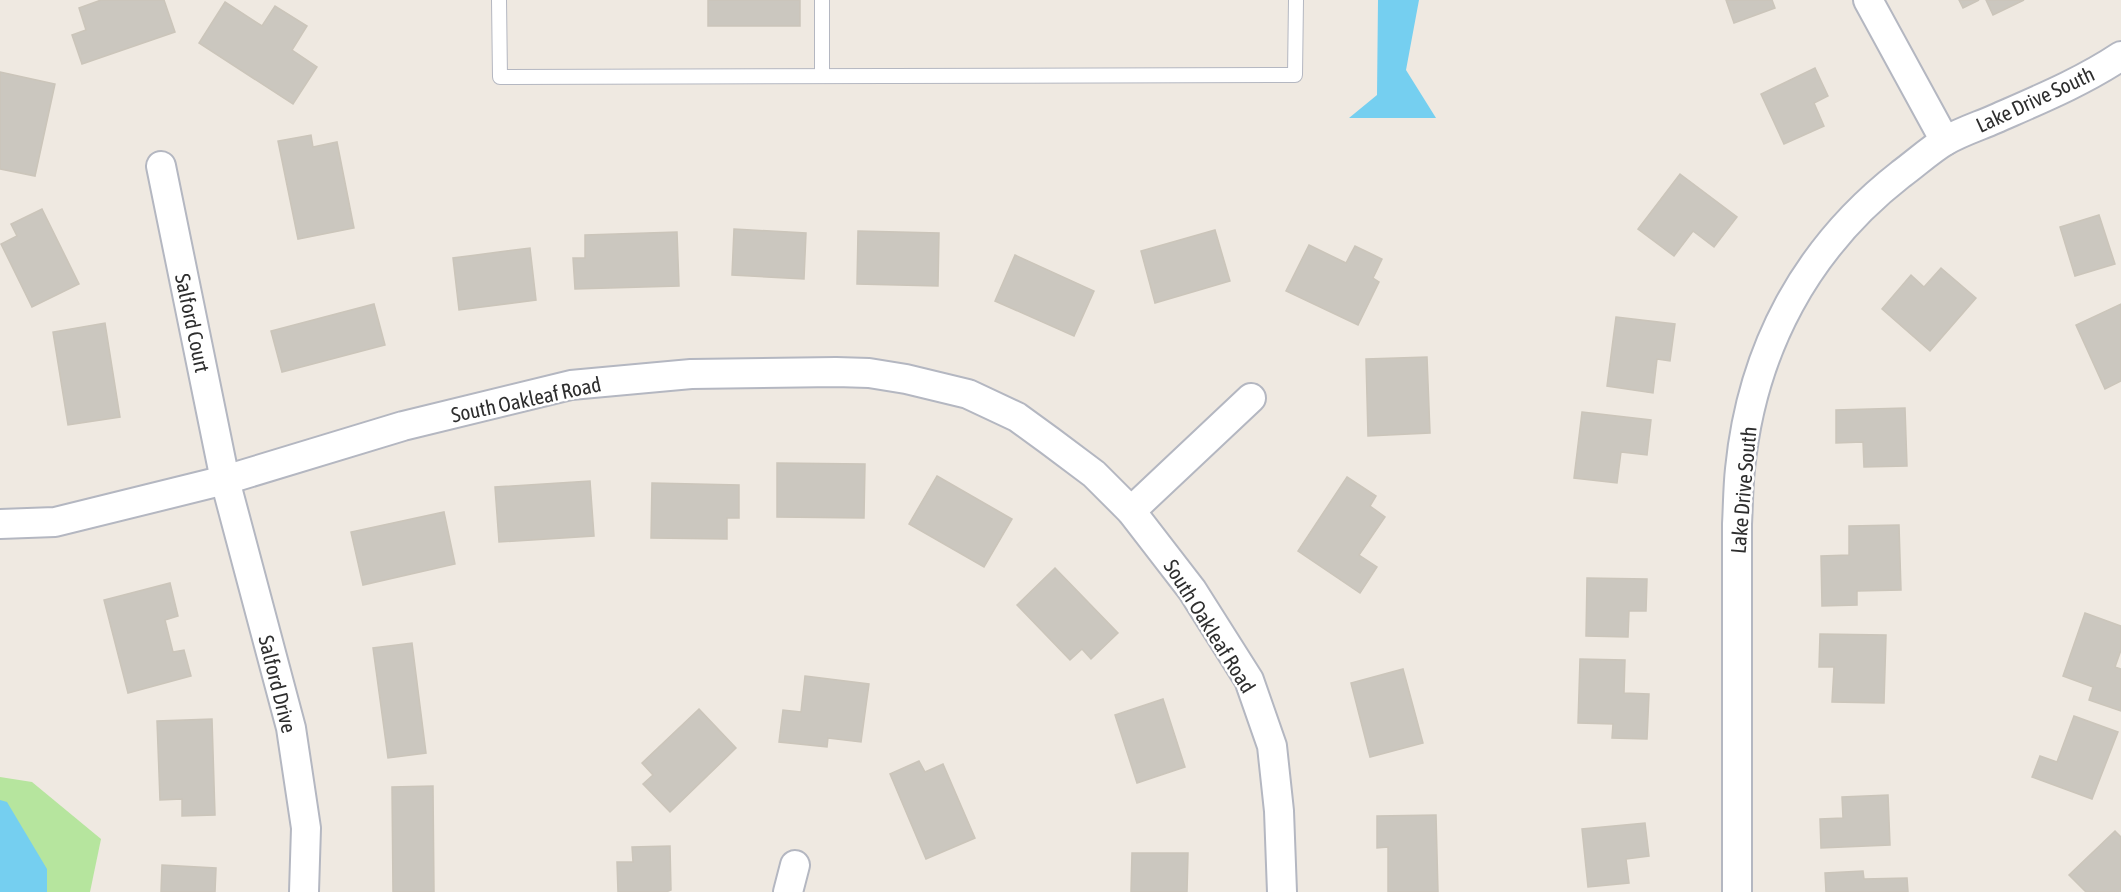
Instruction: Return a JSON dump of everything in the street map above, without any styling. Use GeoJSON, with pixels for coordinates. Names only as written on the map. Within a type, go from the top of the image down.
{"type":"FeatureCollection","features":[{"type":"Feature","properties":{"kind":"street"},"geometry":{"type":"LineString","coordinates":[[1868,0],[1945,141]]}},
{"type":"Feature","properties":{"kind":"street","name":"Lake Drive South"},"geometry":{"type":"LineString","coordinates":[[1737,892],[1737,524],[1740,468],[1749,412],[1761,366],[1779,321],[1803,280],[1832,240],[1873,196],[1945,141],[2118,66]]}},
{"type":"Feature","properties":{"kind":"street","name":"Salford Court"},"geometry":{"type":"LineString","coordinates":[[161,166],[225,480]]}},
{"type":"Feature","properties":{"kind":"street","name":"South Oakleaf Road"},"geometry":{"type":"LineString","coordinates":[[0,524],[55,522],[225,480],[403,426],[571,386],[691,374],[858,373],[906,379],[968,394],[1017,417],[1094,474],[1131,511],[1192,590],[1249,680],[1272,746],[1279,811],[1282,892]]}},
{"type":"Feature","properties":{"kind":"street"},"geometry":{"type":"LineString","coordinates":[[1131,511],[1251,398]]}},
{"type":"Feature","properties":{"kind":"street","name":"Salford Drive"},"geometry":{"type":"LineString","coordinates":[[225,480],[291,728],[306,828],[303,892]]}},
{"type":"Feature","properties":{"kind":"lane"},"geometry":{"type":"LineString","coordinates":[[499,0],[500,77],[1295,75],[1296,0]]}},
{"type":"Feature","properties":{"kind":"lane"},"geometry":{"type":"LineString","coordinates":[[822,0],[822,76]]}},
{"type":"Feature","properties":{"kind":"green space"},"geometry":{"type":"Polygon","coordinates":[[[0,777],[32,782],[101,839],[90,892],[0,892],[0,777]]]}},
{"type":"Feature","properties":{"kind":"water"},"geometry":{"type":"Polygon","coordinates":[[[1378,0],[1419,0],[1406,70],[1436,118],[1349,118],[1377,95],[1378,0]]]}},
{"type":"Feature","properties":{"kind":"water"},"geometry":{"type":"Polygon","coordinates":[[[0,800],[7,802],[47,869],[47,892],[0,892],[0,800]]]}},
{"type":"Feature","properties":{"kind":"building"},"geometry":{"type":"Polygon","coordinates":[[[101,0],[164,0],[175,32],[82,64],[72,35],[86,30],[79,8],[101,0]]]}},
{"type":"Feature","properties":{"kind":"building"},"geometry":{"type":"Polygon","coordinates":[[[708,0],[800,0],[800,26],[708,26],[708,0]]]}},
{"type":"Feature","properties":{"kind":"building"},"geometry":{"type":"Polygon","coordinates":[[[1726,0],[1772,0],[1775,8],[1734,23],[1726,0]]]}},
{"type":"Feature","properties":{"kind":"building"},"geometry":{"type":"Polygon","coordinates":[[[1959,0],[1979,0],[1963,8],[1959,0]]]}},
{"type":"Feature","properties":{"kind":"building"},"geometry":{"type":"Polygon","coordinates":[[[1986,0],[2024,0],[1993,15],[1986,0]]]}},
{"type":"Feature","properties":{"kind":"building"},"geometry":{"type":"Polygon","coordinates":[[[225,2],[262,26],[275,6],[307,26],[292,50],[317,67],[293,104],[199,43],[225,2]]]}},
{"type":"Feature","properties":{"kind":"building"},"geometry":{"type":"Polygon","coordinates":[[[1815,68],[1828,96],[1814,103],[1824,126],[1784,144],[1761,94],[1815,68]]]}},
{"type":"Feature","properties":{"kind":"building"},"geometry":{"type":"Polygon","coordinates":[[[0,72],[55,84],[35,176],[0,169],[0,72]]]}},
{"type":"Feature","properties":{"kind":"building"},"geometry":{"type":"Polygon","coordinates":[[[311,135],[313,147],[337,142],[354,228],[298,239],[278,141],[311,135]]]}},
{"type":"Feature","properties":{"kind":"building"},"geometry":{"type":"Polygon","coordinates":[[[1680,174],[1737,217],[1714,247],[1693,231],[1674,256],[1638,229],[1680,174]]]}},
{"type":"Feature","properties":{"kind":"building"},"geometry":{"type":"Polygon","coordinates":[[[42,209],[79,284],[32,307],[1,244],[17,236],[11,224],[42,209]]]}},
{"type":"Feature","properties":{"kind":"building"},"geometry":{"type":"Polygon","coordinates":[[[2099,215],[2115,264],[2075,276],[2060,227],[2099,215]]]}},
{"type":"Feature","properties":{"kind":"building"},"geometry":{"type":"Polygon","coordinates":[[[734,229],[806,233],[804,279],[732,275],[734,229]]]}},
{"type":"Feature","properties":{"kind":"building"},"geometry":{"type":"Polygon","coordinates":[[[1215,230],[1230,281],[1155,303],[1141,251],[1215,230]]]}},
{"type":"Feature","properties":{"kind":"building"},"geometry":{"type":"Polygon","coordinates":[[[858,231],[939,233],[938,286],[857,284],[858,231]]]}},
{"type":"Feature","properties":{"kind":"building"},"geometry":{"type":"Polygon","coordinates":[[[677,232],[679,286],[575,289],[573,258],[585,258],[585,235],[677,232]]]}},
{"type":"Feature","properties":{"kind":"building"},"geometry":{"type":"Polygon","coordinates":[[[1309,245],[1346,263],[1355,246],[1382,259],[1373,278],[1379,282],[1358,325],[1286,291],[1309,245]]]}},
{"type":"Feature","properties":{"kind":"building"},"geometry":{"type":"Polygon","coordinates":[[[530,248],[536,300],[459,310],[453,258],[530,248]]]}},
{"type":"Feature","properties":{"kind":"building"},"geometry":{"type":"Polygon","coordinates":[[[1015,255],[1094,291],[1074,336],[995,301],[1015,255]]]}},
{"type":"Feature","properties":{"kind":"building"},"geometry":{"type":"Polygon","coordinates":[[[1941,268],[1976,298],[1930,351],[1882,309],[1911,275],[1924,287],[1941,268]]]}},
{"type":"Feature","properties":{"kind":"building"},"geometry":{"type":"Polygon","coordinates":[[[374,304],[385,345],[282,372],[271,331],[374,304]]]}},
{"type":"Feature","properties":{"kind":"building"},"geometry":{"type":"Polygon","coordinates":[[[2121,304],[2121,381],[2105,389],[2076,325],[2121,304]]]}},
{"type":"Feature","properties":{"kind":"building"},"geometry":{"type":"Polygon","coordinates":[[[1616,317],[1675,324],[1670,361],[1657,359],[1653,393],[1607,386],[1616,317]]]}},
{"type":"Feature","properties":{"kind":"building"},"geometry":{"type":"Polygon","coordinates":[[[105,323],[120,417],[68,425],[53,332],[105,323]]]}},
{"type":"Feature","properties":{"kind":"building"},"geometry":{"type":"Polygon","coordinates":[[[1427,357],[1430,433],[1368,436],[1366,359],[1427,357]]]}},
{"type":"Feature","properties":{"kind":"building"},"geometry":{"type":"Polygon","coordinates":[[[1905,408],[1907,466],[1864,467],[1863,442],[1836,443],[1836,410],[1905,408]]]}},
{"type":"Feature","properties":{"kind":"building"},"geometry":{"type":"Polygon","coordinates":[[[1582,412],[1651,420],[1647,455],[1621,452],[1617,483],[1574,478],[1582,412]]]}},
{"type":"Feature","properties":{"kind":"building"},"geometry":{"type":"Polygon","coordinates":[[[777,463],[865,464],[864,518],[777,517],[777,463]]]}},
{"type":"Feature","properties":{"kind":"building"},"geometry":{"type":"Polygon","coordinates":[[[937,476],[1012,519],[984,567],[909,524],[937,476]]]}},
{"type":"Feature","properties":{"kind":"building"},"geometry":{"type":"Polygon","coordinates":[[[1347,477],[1376,496],[1370,506],[1385,517],[1359,555],[1377,567],[1360,593],[1298,551],[1347,477]]]}},
{"type":"Feature","properties":{"kind":"building"},"geometry":{"type":"Polygon","coordinates":[[[590,481],[594,536],[499,542],[495,487],[590,481]]]}},
{"type":"Feature","properties":{"kind":"building"},"geometry":{"type":"Polygon","coordinates":[[[652,483],[739,485],[739,518],[727,518],[727,539],[651,538],[652,483]]]}},
{"type":"Feature","properties":{"kind":"building"},"geometry":{"type":"Polygon","coordinates":[[[444,512],[455,564],[363,585],[351,532],[444,512]]]}},
{"type":"Feature","properties":{"kind":"building"},"geometry":{"type":"Polygon","coordinates":[[[1899,525],[1901,590],[1857,591],[1857,605],[1822,606],[1821,556],[1849,555],[1849,526],[1899,525]]]}},
{"type":"Feature","properties":{"kind":"building"},"geometry":{"type":"Polygon","coordinates":[[[1055,568],[1118,633],[1091,659],[1082,649],[1070,660],[1017,605],[1055,568]]]}},
{"type":"Feature","properties":{"kind":"building"},"geometry":{"type":"Polygon","coordinates":[[[1587,578],[1647,579],[1646,611],[1629,611],[1628,637],[1586,636],[1587,578]]]}},
{"type":"Feature","properties":{"kind":"building"},"geometry":{"type":"Polygon","coordinates":[[[170,583],[178,616],[165,620],[173,652],[184,650],[191,676],[128,693],[104,600],[170,583]]]}},
{"type":"Feature","properties":{"kind":"building"},"geometry":{"type":"Polygon","coordinates":[[[2085,613],[2121,626],[2121,650],[2115,667],[2121,669],[2121,711],[2089,700],[2093,687],[2063,676],[2085,613]]]}},
{"type":"Feature","properties":{"kind":"building"},"geometry":{"type":"Polygon","coordinates":[[[1820,634],[1886,635],[1884,703],[1832,702],[1834,667],[1819,667],[1820,634]]]}},
{"type":"Feature","properties":{"kind":"building"},"geometry":{"type":"Polygon","coordinates":[[[412,643],[426,753],[388,758],[373,648],[412,643]]]}},
{"type":"Feature","properties":{"kind":"building"},"geometry":{"type":"Polygon","coordinates":[[[1580,659],[1625,660],[1624,693],[1649,694],[1647,739],[1612,738],[1613,724],[1578,723],[1580,659]]]}},
{"type":"Feature","properties":{"kind":"building"},"geometry":{"type":"Polygon","coordinates":[[[1403,669],[1423,743],[1370,757],[1351,683],[1403,669]]]}},
{"type":"Feature","properties":{"kind":"building"},"geometry":{"type":"Polygon","coordinates":[[[805,676],[869,684],[861,742],[828,738],[827,747],[779,742],[783,710],[801,712],[805,676]]]}},
{"type":"Feature","properties":{"kind":"building"},"geometry":{"type":"Polygon","coordinates":[[[1163,699],[1185,767],[1137,783],[1115,715],[1163,699]]]}},
{"type":"Feature","properties":{"kind":"building"},"geometry":{"type":"Polygon","coordinates":[[[699,709],[736,748],[670,812],[643,784],[653,775],[642,763],[699,709]]]}},
{"type":"Feature","properties":{"kind":"building"},"geometry":{"type":"Polygon","coordinates":[[[2074,716],[2118,732],[2092,799],[2032,777],[2040,756],[2057,762],[2074,716]]]}},
{"type":"Feature","properties":{"kind":"building"},"geometry":{"type":"Polygon","coordinates":[[[212,719],[215,815],[182,816],[182,799],[160,800],[157,721],[212,719]]]}},
{"type":"Feature","properties":{"kind":"building"},"geometry":{"type":"Polygon","coordinates":[[[919,761],[925,772],[943,764],[975,838],[926,859],[890,774],[919,761]]]}},
{"type":"Feature","properties":{"kind":"building"},"geometry":{"type":"Polygon","coordinates":[[[433,786],[434,892],[393,892],[392,787],[433,786]]]}},
{"type":"Feature","properties":{"kind":"building"},"geometry":{"type":"Polygon","coordinates":[[[1888,795],[1890,845],[1821,848],[1820,819],[1843,818],[1842,797],[1888,795]]]}},
{"type":"Feature","properties":{"kind":"building"},"geometry":{"type":"Polygon","coordinates":[[[1436,815],[1438,892],[1388,892],[1388,847],[1377,848],[1377,816],[1436,815]]]}},
{"type":"Feature","properties":{"kind":"building"},"geometry":{"type":"Polygon","coordinates":[[[1645,823],[1649,856],[1626,859],[1629,883],[1588,887],[1582,829],[1645,823]]]}},
{"type":"Feature","properties":{"kind":"building"},"geometry":{"type":"Polygon","coordinates":[[[2115,831],[2121,837],[2121,892],[2086,892],[2069,875],[2115,831]]]}},
{"type":"Feature","properties":{"kind":"building"},"geometry":{"type":"Polygon","coordinates":[[[670,846],[671,890],[666,892],[618,892],[617,862],[633,862],[632,847],[670,846]]]}},
{"type":"Feature","properties":{"kind":"building"},"geometry":{"type":"Polygon","coordinates":[[[1132,853],[1188,853],[1187,892],[1131,892],[1132,853]]]}},
{"type":"Feature","properties":{"kind":"building"},"geometry":{"type":"Polygon","coordinates":[[[162,865],[216,868],[215,892],[161,892],[162,865]]]}},
{"type":"Feature","properties":{"kind":"building"},"geometry":{"type":"Polygon","coordinates":[[[1863,871],[1864,879],[1907,878],[1908,892],[1826,892],[1825,873],[1863,871]]]}}]}
